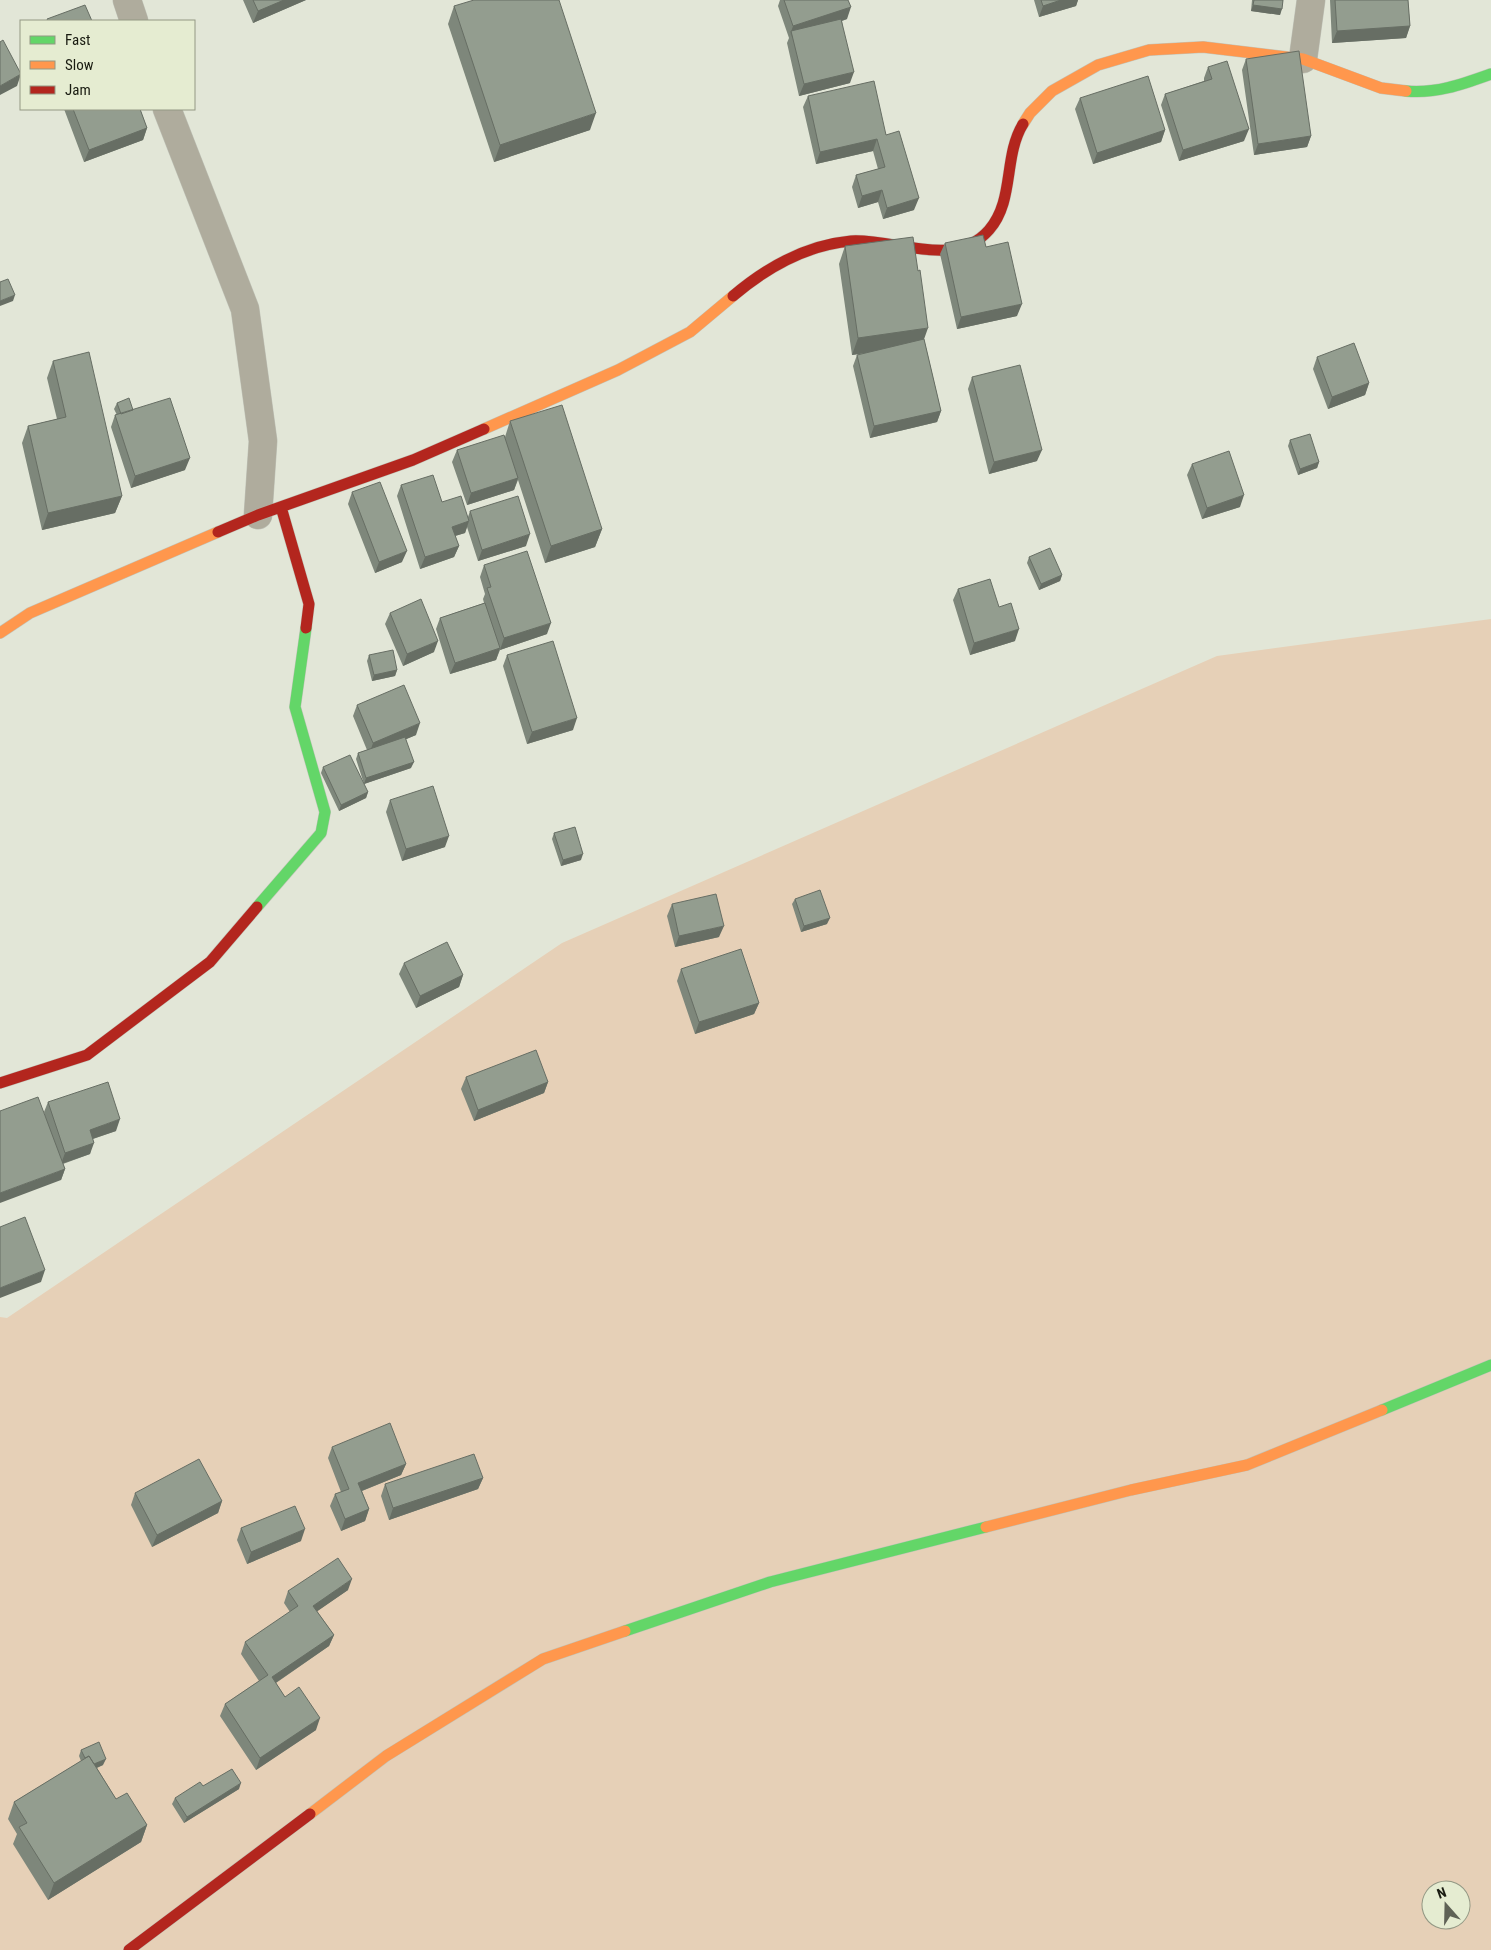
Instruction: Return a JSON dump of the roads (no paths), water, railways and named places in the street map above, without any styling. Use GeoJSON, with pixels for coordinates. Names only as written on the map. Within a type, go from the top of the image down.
{"type":"FeatureCollection","features":[{"type":"Feature","properties":{"kind":"street"},"geometry":{"type":"LineString","coordinates":[[127,0],[134,20]]}},
{"type":"Feature","properties":{"kind":"street"},"geometry":{"type":"LineString","coordinates":[[1303,59],[1310,0]]}},
{"type":"Feature","properties":{"kind":"street"},"geometry":{"type":"LineString","coordinates":[[0,633],[30,613],[270,511],[413,460],[618,370],[690,332],[752,280],[783,261],[816,248],[852,241],[950,251],[979,240],[990,229],[1005,203],[1012,152],[1019,131],[1030,113],[1052,92],[1098,65],[1149,50],[1203,47],[1303,59],[1381,88],[1419,92],[1456,87],[1491,74]]}},
{"type":"Feature","properties":{"kind":"street"},"geometry":{"type":"LineString","coordinates":[[0,1083],[87,1055],[210,962],[321,832],[325,812],[294,707],[309,604],[270,511],[264,441],[246,309],[167,110]]}},
{"type":"Feature","properties":{"kind":"street"},"geometry":{"type":"LineString","coordinates":[[129,1950],[386,1756],[450,1719],[543,1659],[770,1582],[1131,1490],[1247,1465],[1491,1365]]}}]}
